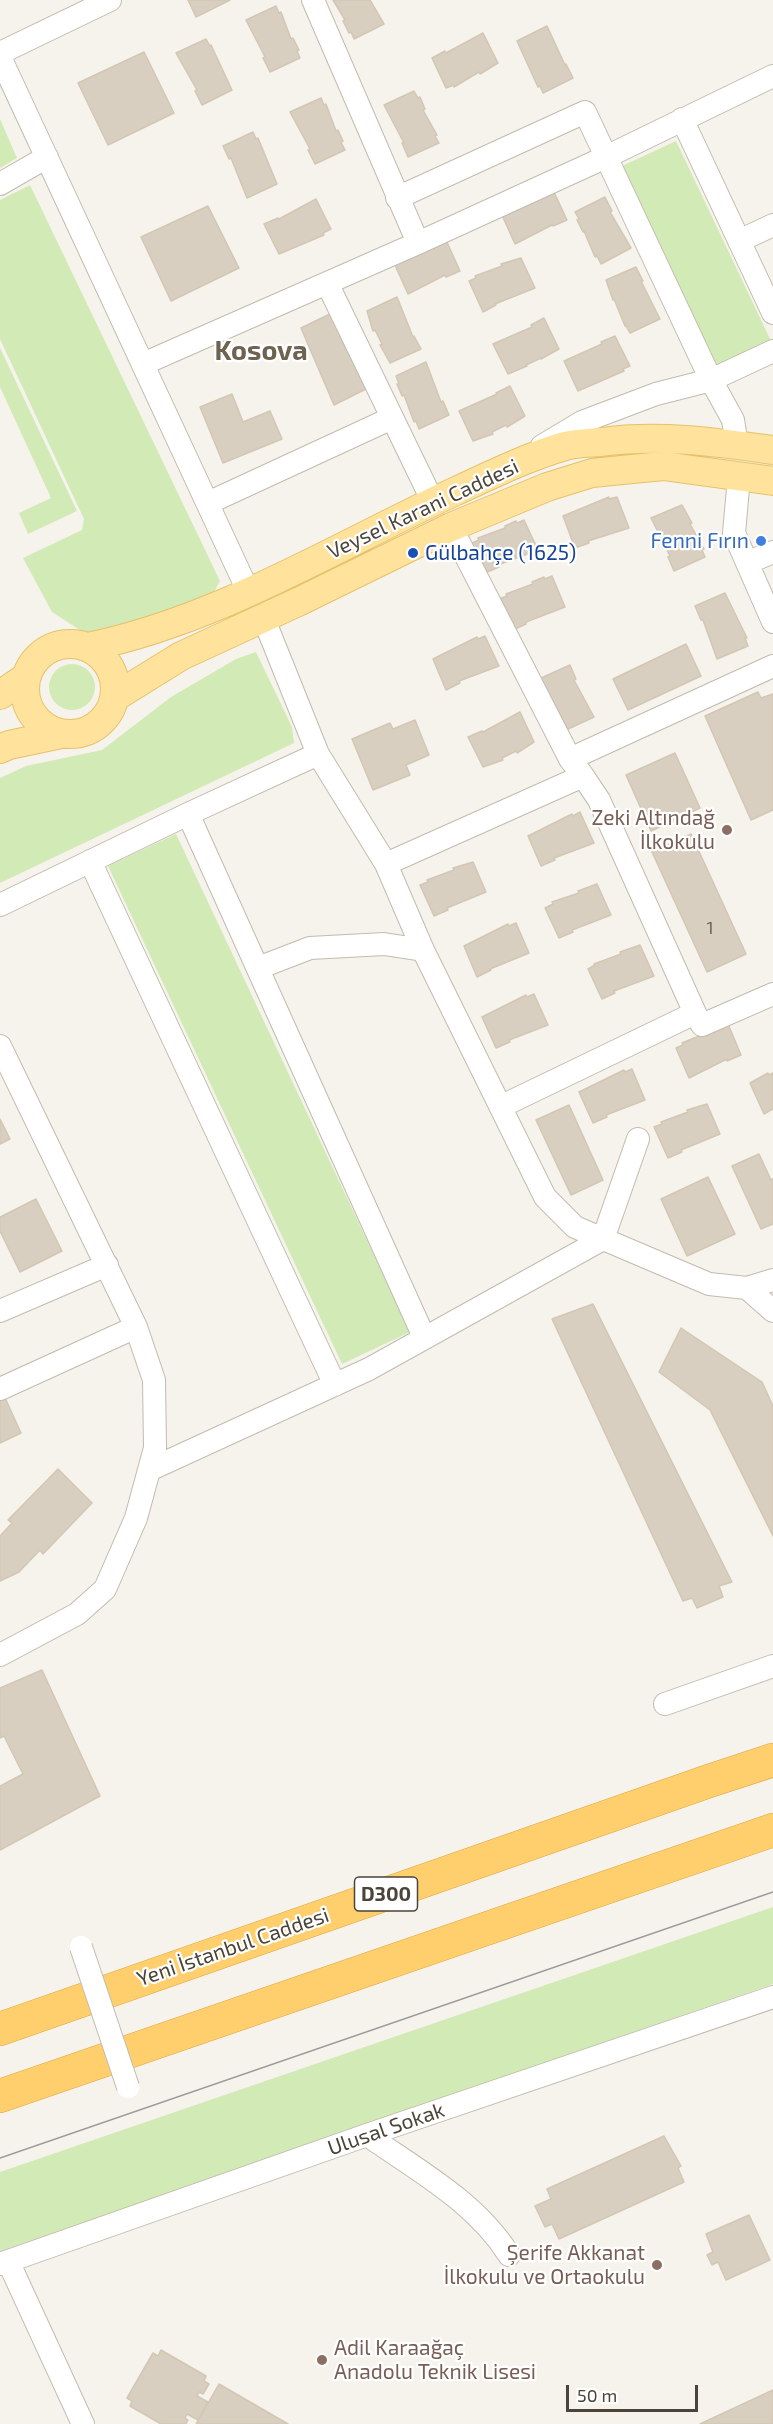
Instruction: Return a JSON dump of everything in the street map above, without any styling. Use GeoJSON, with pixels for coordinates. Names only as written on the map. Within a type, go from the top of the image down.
{"type":"FeatureCollection","features":[{"type":"Feature","properties":{"kind":"highway","name":"Yeni İstanbul Caddesi"},"geometry":{"type":"LineString","coordinates":[[0,2029],[773,1760]]}},
{"type":"Feature","properties":{"kind":"highway"},"geometry":{"type":"LineString","coordinates":[[0,2096],[773,1830]]}},
{"type":"Feature","properties":{"kind":"main road","name":"Veysel Karani Caddesi"},"geometry":{"type":"LineString","coordinates":[[88,647],[203,613],[249,593],[433,502],[501,471],[566,446],[634,438],[698,439],[773,450]]}},
{"type":"Feature","properties":{"kind":"main road","name":"Veysel Karani Caddesi"},"geometry":{"type":"LineString","coordinates":[[115,697],[181,656],[451,527],[547,487],[592,473],[663,466],[773,482]]}},
{"type":"Feature","properties":{"kind":"main road"},"geometry":{"type":"LineString","coordinates":[[0,749],[9,745],[89,730],[101,722],[110,711],[115,697],[115,682],[110,668],[101,655],[88,647],[72,643],[57,645],[43,652],[32,663],[26,677],[25,693],[28,707],[36,719],[47,728],[61,734]]}},
{"type":"Feature","properties":{"kind":"main road"},"geometry":{"type":"LineString","coordinates":[[0,695],[26,677]]}},
{"type":"Feature","properties":{"kind":"street"},"geometry":{"type":"LineString","coordinates":[[0,53],[110,0]]}},
{"type":"Feature","properties":{"kind":"street"},"geometry":{"type":"LineString","coordinates":[[313,0],[418,243]]}},
{"type":"Feature","properties":{"kind":"street"},"geometry":{"type":"LineString","coordinates":[[0,57],[249,593]]}},
{"type":"Feature","properties":{"kind":"street"},"geometry":{"type":"LineString","coordinates":[[143,364],[418,243],[606,157],[773,76]]}},
{"type":"Feature","properties":{"kind":"street"},"geometry":{"type":"LineString","coordinates":[[397,198],[585,112],[711,380],[733,420],[737,445]]}},
{"type":"Feature","properties":{"kind":"street"},"geometry":{"type":"LineString","coordinates":[[682,119],[773,313]]}},
{"type":"Feature","properties":{"kind":"street"},"geometry":{"type":"LineString","coordinates":[[0,184],[47,157]]}},
{"type":"Feature","properties":{"kind":"street"},"geometry":{"type":"LineString","coordinates":[[739,241],[773,225]]}},
{"type":"Feature","properties":{"kind":"street"},"geometry":{"type":"LineString","coordinates":[[327,283],[433,502]]}},
{"type":"Feature","properties":{"kind":"street"},"geometry":{"type":"LineString","coordinates":[[501,471],[582,423],[656,394],[711,380],[773,351]]}},
{"type":"Feature","properties":{"kind":"street"},"geometry":{"type":"LineString","coordinates":[[208,503],[392,418]]}},
{"type":"Feature","properties":{"kind":"street"},"geometry":{"type":"LineString","coordinates":[[739,477],[734,533],[773,622]]}},
{"type":"Feature","properties":{"kind":"street"},"geometry":{"type":"LineString","coordinates":[[451,527],[576,767],[599,800],[702,1025],[773,994]]}},
{"type":"Feature","properties":{"kind":"street"},"geometry":{"type":"LineString","coordinates":[[747,563],[773,552]]}},
{"type":"Feature","properties":{"kind":"street"},"geometry":{"type":"LineString","coordinates":[[262,617],[318,754],[387,864],[423,950],[546,1197],[575,1227],[709,1284],[747,1288],[773,1280]]}},
{"type":"Feature","properties":{"kind":"street"},"geometry":{"type":"LineString","coordinates":[[387,864],[773,666]]}},
{"type":"Feature","properties":{"kind":"street"},"geometry":{"type":"LineString","coordinates":[[0,905],[318,754]]}},
{"type":"Feature","properties":{"kind":"street"},"geometry":{"type":"LineString","coordinates":[[188,814],[424,1336]]}},
{"type":"Feature","properties":{"kind":"street"},"geometry":{"type":"LineString","coordinates":[[90,861],[335,1385]]}},
{"type":"Feature","properties":{"kind":"street"},"geometry":{"type":"LineString","coordinates":[[258,968],[310,948],[384,944],[423,950]]}},
{"type":"Feature","properties":{"kind":"street"},"geometry":{"type":"LineString","coordinates":[[502,1106],[695,1013]]}},
{"type":"Feature","properties":{"kind":"street"},"geometry":{"type":"LineString","coordinates":[[0,1047],[136,1327],[154,1380],[155,1448],[136,1518],[105,1588],[77,1614],[0,1655]]}},
{"type":"Feature","properties":{"kind":"street"},"geometry":{"type":"LineString","coordinates":[[149,1470],[369,1369],[424,1336],[603,1239],[638,1139]]}},
{"type":"Feature","properties":{"kind":"street"},"geometry":{"type":"LineString","coordinates":[[0,1311],[107,1265]]}},
{"type":"Feature","properties":{"kind":"street"},"geometry":{"type":"LineString","coordinates":[[747,1288],[773,1311]]}},
{"type":"Feature","properties":{"kind":"street"},"geometry":{"type":"LineString","coordinates":[[0,1389],[136,1327]]}},
{"type":"Feature","properties":{"kind":"street"},"geometry":{"type":"LineString","coordinates":[[665,1704],[773,1666]]}},
{"type":"Feature","properties":{"kind":"street"},"geometry":{"type":"LineString","coordinates":[[81,1947],[128,2087]]}},
{"type":"Feature","properties":{"kind":"street","name":"Ulusal Sokak"},"geometry":{"type":"LineString","coordinates":[[4,2263],[367,2135],[773,1997]]}},
{"type":"Feature","properties":{"kind":"street"},"geometry":{"type":"LineString","coordinates":[[367,2135],[467,2205],[499,2239],[509,2255]]}},
{"type":"Feature","properties":{"kind":"street"},"geometry":{"type":"LineString","coordinates":[[4,2263],[83,2424]]}},
{"type":"Feature","properties":{"kind":"green space"},"geometry":{"type":"Polygon","coordinates":[[[0,119],[17,158],[0,168],[0,119]]]}},
{"type":"Feature","properties":{"kind":"green space"},"geometry":{"type":"Polygon","coordinates":[[[676,141],[771,341],[717,368],[622,166],[676,141]]]}},
{"type":"Feature","properties":{"kind":"green space"},"geometry":{"type":"Polygon","coordinates":[[[30,185],[220,581],[214,592],[105,635],[83,632],[52,612],[23,558],[82,530],[84,519],[0,339],[0,200],[30,185]]]}},
{"type":"Feature","properties":{"kind":"green space"},"geometry":{"type":"Polygon","coordinates":[[[0,348],[77,511],[28,534],[19,513],[51,498],[0,387],[0,348]]]}},
{"type":"Feature","properties":{"kind":"green space"},"geometry":{"type":"Polygon","coordinates":[[[256,652],[292,727],[294,743],[0,883],[0,778],[26,766],[102,750],[171,697],[236,659],[256,652]]]}},
{"type":"Feature","properties":{"kind":"green space"},"geometry":{"type":"Polygon","coordinates":[[[72,664],[88,671],[95,687],[88,703],[72,710],[56,703],[49,687],[56,671],[72,664]]]}},
{"type":"Feature","properties":{"kind":"green space"},"geometry":{"type":"Polygon","coordinates":[[[176,834],[410,1332],[342,1364],[108,866],[176,834]]]}},
{"type":"Feature","properties":{"kind":"green space"},"geometry":{"type":"Polygon","coordinates":[[[773,1907],[773,1984],[0,2251],[0,2172],[773,1907]]]}},
{"type":"Feature","properties":{"kind":"building"},"geometry":{"type":"Polygon","coordinates":[[[188,0],[230,0],[196,17],[188,0]]]}},
{"type":"Feature","properties":{"kind":"building"},"geometry":{"type":"Polygon","coordinates":[[[333,0],[370,0],[384,24],[354,39],[333,0]]]}},
{"type":"Feature","properties":{"kind":"building"},"geometry":{"type":"Polygon","coordinates":[[[276,6],[279,13],[281,12],[291,39],[293,38],[299,50],[297,51],[300,58],[270,72],[246,20],[276,6]]]}},
{"type":"Feature","properties":{"kind":"building"},"geometry":{"type":"Polygon","coordinates":[[[547,26],[573,78],[543,93],[517,41],[547,26]]]}},
{"type":"Feature","properties":{"kind":"building"},"geometry":{"type":"Polygon","coordinates":[[[483,33],[498,63],[454,87],[454,85],[446,88],[432,58],[483,33]]]}},
{"type":"Feature","properties":{"kind":"building"},"geometry":{"type":"Polygon","coordinates":[[[206,39],[232,90],[202,105],[195,91],[197,90],[176,53],[206,39]]]}},
{"type":"Feature","properties":{"kind":"building"},"geometry":{"type":"Polygon","coordinates":[[[144,52],[174,113],[108,145],[78,83],[144,52]]]}},
{"type":"Feature","properties":{"kind":"building"},"geometry":{"type":"Polygon","coordinates":[[[414,91],[418,98],[420,97],[425,109],[423,110],[439,143],[408,157],[402,143],[404,143],[384,105],[414,91]]]}},
{"type":"Feature","properties":{"kind":"building"},"geometry":{"type":"Polygon","coordinates":[[[321,98],[324,105],[326,104],[336,131],[338,130],[345,150],[315,164],[308,150],[310,149],[290,112],[321,98]]]}},
{"type":"Feature","properties":{"kind":"building"},"geometry":{"type":"Polygon","coordinates":[[[253,132],[256,139],[258,138],[277,184],[247,198],[231,158],[229,159],[223,146],[253,132]]]}},
{"type":"Feature","properties":{"kind":"building"},"geometry":{"type":"Polygon","coordinates":[[[553,190],[567,220],[515,244],[501,213],[553,190]]]}},
{"type":"Feature","properties":{"kind":"building"},"geometry":{"type":"Polygon","coordinates":[[[605,197],[612,211],[610,212],[631,248],[601,264],[597,256],[595,257],[575,212],[605,197]]]}},
{"type":"Feature","properties":{"kind":"building"},"geometry":{"type":"Polygon","coordinates":[[[316,199],[331,229],[323,233],[324,235],[279,254],[264,224],[279,219],[316,199]]]}},
{"type":"Feature","properties":{"kind":"building"},"geometry":{"type":"Polygon","coordinates":[[[208,206],[239,268],[171,301],[141,237],[208,206]]]}},
{"type":"Feature","properties":{"kind":"building"},"geometry":{"type":"Polygon","coordinates":[[[446,240],[460,271],[446,277],[445,275],[408,294],[394,263],[446,240]]]}},
{"type":"Feature","properties":{"kind":"building"},"geometry":{"type":"Polygon","coordinates":[[[521,258],[535,288],[495,304],[483,312],[469,281],[476,278],[475,276],[502,266],[501,264],[521,258]]]}},
{"type":"Feature","properties":{"kind":"building"},"geometry":{"type":"Polygon","coordinates":[[[636,267],[660,319],[630,333],[613,300],[606,280],[636,267]]]}},
{"type":"Feature","properties":{"kind":"building"},"geometry":{"type":"Polygon","coordinates":[[[397,297],[413,337],[421,349],[390,363],[375,330],[373,331],[367,311],[397,297]]]}},
{"type":"Feature","properties":{"kind":"building"},"geometry":{"type":"Polygon","coordinates":[[[332,313],[366,389],[334,405],[301,328],[332,313]]]}},
{"type":"Feature","properties":{"kind":"building"},"geometry":{"type":"Polygon","coordinates":[[[544,318],[559,349],[508,374],[493,344],[532,327],[531,325],[544,318]]]}},
{"type":"Feature","properties":{"kind":"building"},"geometry":{"type":"Polygon","coordinates":[[[615,336],[630,366],[623,369],[624,371],[578,391],[564,361],[615,336]]]}},
{"type":"Feature","properties":{"kind":"building"},"geometry":{"type":"Polygon","coordinates":[[[426,362],[441,402],[443,401],[449,415],[419,429],[404,395],[402,396],[396,376],[426,362]]]}},
{"type":"Feature","properties":{"kind":"building"},"geometry":{"type":"Polygon","coordinates":[[[510,386],[525,416],[507,427],[506,425],[492,432],[493,434],[473,441],[459,411],[510,386]]]}},
{"type":"Feature","properties":{"kind":"building"},"geometry":{"type":"Polygon","coordinates":[[[232,394],[243,422],[270,411],[282,439],[223,463],[200,407],[232,394]]]}},
{"type":"Feature","properties":{"kind":"building"},"geometry":{"type":"Polygon","coordinates":[[[609,497],[609,499],[617,497],[629,528],[588,541],[589,543],[575,548],[563,516],[609,497]]]}},
{"type":"Feature","properties":{"kind":"building"},"geometry":{"type":"Polygon","coordinates":[[[682,505],[704,549],[702,550],[705,557],[674,571],[668,557],[670,556],[651,518],[682,505]]]}},
{"type":"Feature","properties":{"kind":"building"},"geometry":{"type":"Polygon","coordinates":[[[524,520],[538,550],[498,565],[499,567],[485,573],[472,543],[516,521],[517,523],[524,520]]]}},
{"type":"Feature","properties":{"kind":"building"},"geometry":{"type":"Polygon","coordinates":[[[552,576],[565,607],[526,622],[513,630],[499,599],[533,584],[532,582],[552,576]]]}},
{"type":"Feature","properties":{"kind":"building"},"geometry":{"type":"Polygon","coordinates":[[[725,593],[747,638],[745,638],[748,646],[717,659],[703,620],[695,606],[725,593]]]}},
{"type":"Feature","properties":{"kind":"building"},"geometry":{"type":"Polygon","coordinates":[[[485,636],[499,666],[459,681],[460,683],[446,690],[433,659],[477,637],[478,639],[485,636]]]}},
{"type":"Feature","properties":{"kind":"building"},"geometry":{"type":"Polygon","coordinates":[[[686,644],[701,676],[628,710],[613,679],[686,644]]]}},
{"type":"Feature","properties":{"kind":"building"},"geometry":{"type":"Polygon","coordinates":[[[570,665],[576,679],[574,680],[594,717],[564,731],[539,679],[570,665]]]}},
{"type":"Feature","properties":{"kind":"building"},"geometry":{"type":"Polygon","coordinates":[[[758,692],[761,698],[773,694],[773,810],[751,820],[705,716],[758,692]]]}},
{"type":"Feature","properties":{"kind":"building"},"geometry":{"type":"Polygon","coordinates":[[[520,712],[534,742],[517,753],[516,751],[502,758],[503,760],[483,767],[468,737],[483,732],[520,712]]]}},
{"type":"Feature","properties":{"kind":"building"},"geometry":{"type":"Polygon","coordinates":[[[415,720],[429,755],[406,765],[410,775],[373,790],[352,739],[390,723],[393,729],[415,720]]]}},
{"type":"Feature","properties":{"kind":"building"},"geometry":{"type":"Polygon","coordinates":[[[675,753],[700,808],[651,831],[626,775],[675,753]]]}},
{"type":"Feature","properties":{"kind":"building"},"geometry":{"type":"Polygon","coordinates":[[[580,812],[594,843],[554,858],[555,860],[541,866],[528,836],[580,812]]]}},
{"type":"Feature","properties":{"kind":"building"},"geometry":{"type":"Polygon","coordinates":[[[691,834],[746,954],[707,972],[652,852],[691,834]]]}},
{"type":"Feature","properties":{"kind":"building"},"geometry":{"type":"Polygon","coordinates":[[[473,862],[486,892],[447,908],[448,910],[434,916],[420,885],[454,870],[453,868],[473,862]]]}},
{"type":"Feature","properties":{"kind":"building"},"geometry":{"type":"Polygon","coordinates":[[[597,884],[611,915],[572,930],[573,932],[559,938],[545,908],[553,904],[552,902],[597,884]]]}},
{"type":"Feature","properties":{"kind":"building"},"geometry":{"type":"Polygon","coordinates":[[[516,923],[529,953],[490,969],[477,977],[464,946],[508,924],[509,926],[516,923]]]}},
{"type":"Feature","properties":{"kind":"building"},"geometry":{"type":"Polygon","coordinates":[[[640,945],[654,976],[614,991],[615,993],[602,999],[588,969],[594,964],[621,954],[620,952],[640,945]]]}},
{"type":"Feature","properties":{"kind":"building"},"geometry":{"type":"Polygon","coordinates":[[[534,994],[548,1025],[509,1040],[510,1042],[496,1048],[482,1017],[526,995],[527,997],[534,994]]]}},
{"type":"Feature","properties":{"kind":"building"},"geometry":{"type":"Polygon","coordinates":[[[728,1024],[741,1055],[727,1061],[727,1059],[689,1078],[676,1048],[683,1045],[682,1043],[728,1024]]]}},
{"type":"Feature","properties":{"kind":"building"},"geometry":{"type":"Polygon","coordinates":[[[632,1069],[645,1100],[606,1115],[607,1117],[593,1123],[579,1092],[624,1070],[625,1072],[632,1069]]]}},
{"type":"Feature","properties":{"kind":"building"},"geometry":{"type":"Polygon","coordinates":[[[768,1073],[769,1075],[773,1073],[773,1109],[764,1114],[750,1083],[768,1073]]]}},
{"type":"Feature","properties":{"kind":"building"},"geometry":{"type":"Polygon","coordinates":[[[707,1104],[720,1134],[681,1150],[682,1152],[668,1158],[654,1127],[688,1112],[687,1110],[707,1104]]]}},
{"type":"Feature","properties":{"kind":"building"},"geometry":{"type":"Polygon","coordinates":[[[569,1105],[603,1180],[571,1195],[536,1120],[569,1105]]]}},
{"type":"Feature","properties":{"kind":"building"},"geometry":{"type":"Polygon","coordinates":[[[0,1119],[10,1139],[0,1144],[0,1119]]]}},
{"type":"Feature","properties":{"kind":"building"},"geometry":{"type":"Polygon","coordinates":[[[759,1154],[771,1180],[773,1179],[773,1224],[761,1229],[732,1166],[759,1154]]]}},
{"type":"Feature","properties":{"kind":"building"},"geometry":{"type":"Polygon","coordinates":[[[708,1177],[735,1234],[687,1256],[661,1199],[708,1177]]]}},
{"type":"Feature","properties":{"kind":"building"},"geometry":{"type":"Polygon","coordinates":[[[36,1199],[62,1251],[20,1272],[0,1231],[0,1217],[36,1199]]]}},
{"type":"Feature","properties":{"kind":"building"},"geometry":{"type":"Polygon","coordinates":[[[593,1304],[732,1582],[719,1586],[723,1597],[697,1608],[692,1598],[683,1601],[552,1319],[593,1304]]]}},
{"type":"Feature","properties":{"kind":"building"},"geometry":{"type":"Polygon","coordinates":[[[681,1328],[762,1382],[773,1406],[773,1536],[710,1410],[659,1372],[681,1328]]]}},
{"type":"Feature","properties":{"kind":"building"},"geometry":{"type":"Polygon","coordinates":[[[0,1390],[21,1433],[0,1443],[0,1390]]]}},
{"type":"Feature","properties":{"kind":"building"},"geometry":{"type":"Polygon","coordinates":[[[58,1469],[92,1503],[43,1554],[40,1550],[19,1572],[0,1581],[0,1536],[12,1523],[8,1520],[58,1469]]]}},
{"type":"Feature","properties":{"kind":"building"},"geometry":{"type":"Polygon","coordinates":[[[42,1670],[100,1796],[0,1850],[0,1786],[23,1774],[4,1736],[0,1738],[0,1688],[42,1670]]]}},
{"type":"Feature","properties":{"kind":"building"},"geometry":{"type":"Polygon","coordinates":[[[664,2136],[681,2166],[678,2168],[684,2182],[559,2239],[552,2224],[545,2227],[535,2206],[551,2199],[547,2189],[664,2136]]]}},
{"type":"Feature","properties":{"kind":"building"},"geometry":{"type":"Polygon","coordinates":[[[749,2215],[770,2260],[726,2280],[718,2262],[712,2265],[707,2255],[713,2252],[706,2234],[749,2215]]]}},
{"type":"Feature","properties":{"kind":"building"},"geometry":{"type":"Polygon","coordinates":[[[161,2350],[206,2376],[204,2381],[209,2384],[203,2394],[199,2392],[197,2396],[208,2402],[198,2420],[187,2414],[186,2424],[161,2424],[130,2406],[132,2401],[127,2398],[153,2353],[158,2356],[161,2350]]]}},
{"type":"Feature","properties":{"kind":"building"},"geometry":{"type":"Polygon","coordinates":[[[219,2384],[288,2424],[196,2424],[219,2384]]]}},
{"type":"Feature","properties":{"kind":"building"},"geometry":{"type":"Polygon","coordinates":[[[773,2390],[773,2424],[700,2424],[773,2390]]]}},
{"type":"Feature","properties":{"kind":"tram line"},"geometry":{"type":"LineString","coordinates":[[0,2158],[773,1892]]}},
{"type":"Feature","properties":{"kind":"place","name":"Fenni Fırın"},"geometry":{"type":"Point","coordinates":[761,541]}},
{"type":"Feature","properties":{"kind":"place","name":"Gülbahçe (1625)"},"geometry":{"type":"Point","coordinates":[413,553]}},
{"type":"Feature","properties":{"kind":"place","name":"Zeki Altındağ İlkokulu"},"geometry":{"type":"Point","coordinates":[727,830]}},
{"type":"Feature","properties":{"kind":"place","name":"Şerife Akkanat İlkokulu ve Ortaokulu"},"geometry":{"type":"Point","coordinates":[657,2265]}},
{"type":"Feature","properties":{"kind":"place","name":"Adil Karaağaç Anadolu Teknik Lisesi"},"geometry":{"type":"Point","coordinates":[322,2360]}},
{"type":"Feature","properties":{"kind":"district","name":"Kosova"},"geometry":{"type":"Point","coordinates":[261,351]}}]}
